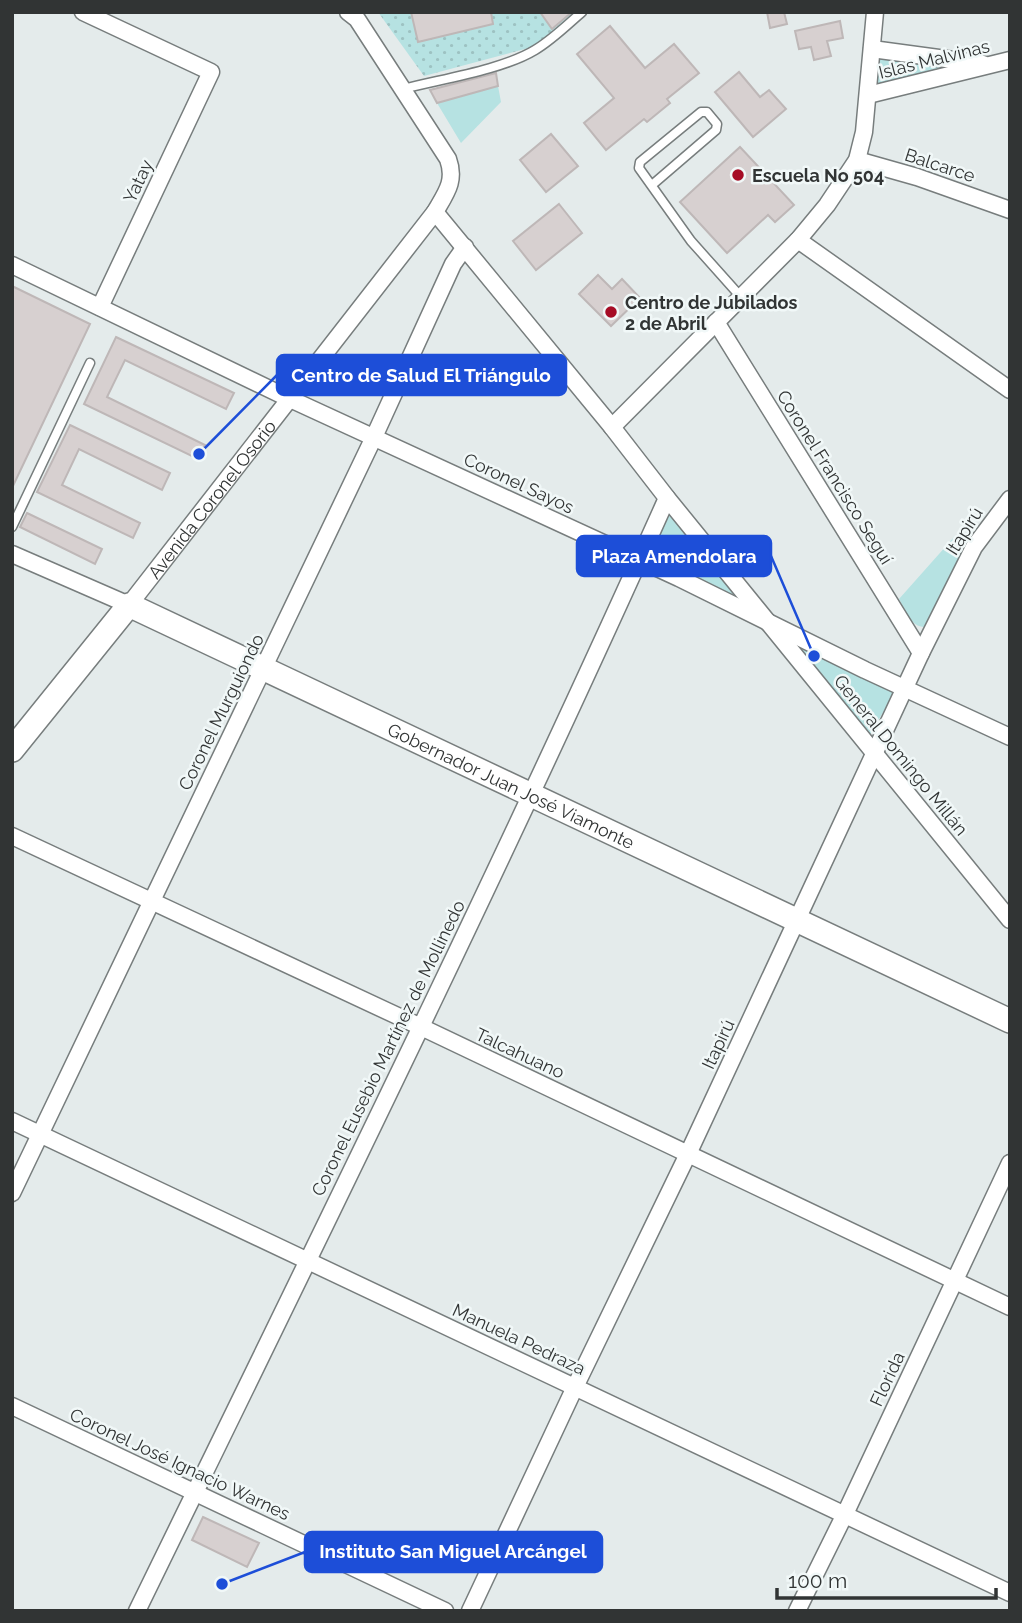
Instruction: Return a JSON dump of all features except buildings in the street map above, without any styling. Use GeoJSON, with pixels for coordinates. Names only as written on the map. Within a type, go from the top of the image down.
{"type":"FeatureCollection","features":[{"type":"Feature","properties":{"kind":"street","name":"Yatay"},"geometry":{"type":"LineString","coordinates":[[83,12],[211,72],[100,307]]}},
{"type":"Feature","properties":{"kind":"street"},"geometry":{"type":"LineString","coordinates":[[612,427],[798,240],[827,205],[857,160],[864,132],[875,12]]}},
{"type":"Feature","properties":{"kind":"street"},"geometry":{"type":"LineString","coordinates":[[354,14],[442,149],[453,172],[451,185],[435,212]]}},
{"type":"Feature","properties":{"kind":"street"},"geometry":{"type":"LineString","coordinates":[[872,49],[1010,68]]}},
{"type":"Feature","properties":{"kind":"street","name":"Islas Malvinas"},"geometry":{"type":"LineString","coordinates":[[868,95],[1010,60]]}},
{"type":"Feature","properties":{"kind":"street","name":"Balcarce"},"geometry":{"type":"LineString","coordinates":[[857,160],[917,177],[1010,210]]}},
{"type":"Feature","properties":{"kind":"street","name":"General Domingo Millán"},"geometry":{"type":"LineString","coordinates":[[435,212],[1010,920]]}},
{"type":"Feature","properties":{"kind":"street","name":"Avenida Coronel Osorio"},"geometry":{"type":"LineString","coordinates":[[12,750],[129,605],[435,212]]}},
{"type":"Feature","properties":{"kind":"street"},"geometry":{"type":"LineString","coordinates":[[798,240],[1010,390]]}},
{"type":"Feature","properties":{"kind":"street","name":"Coronel Murguiondo"},"geometry":{"type":"LineString","coordinates":[[12,1193],[374,437],[453,264],[465,247]]}},
{"type":"Feature","properties":{"kind":"street","name":"Coronel Sayos"},"geometry":{"type":"LineString","coordinates":[[12,265],[288,398],[639,559],[864,670],[1010,737]]}},
{"type":"Feature","properties":{"kind":"street","name":"Coronel Francisco Seguí"},"geometry":{"type":"LineString","coordinates":[[716,322],[921,653]]}},
{"type":"Feature","properties":{"kind":"street","name":"Coronel Eusebio Martínez de Mollinedo"},"geometry":{"type":"LineString","coordinates":[[137,1611],[531,796],[667,498]]}},
{"type":"Feature","properties":{"kind":"street","name":"Itapirú"},"geometry":{"type":"LineString","coordinates":[[470,1611],[688,1154],[921,653],[974,547],[1010,499]]}},
{"type":"Feature","properties":{"kind":"street","name":"Gobernador Juan José Viamonte"},"geometry":{"type":"LineString","coordinates":[[12,554],[129,605],[1010,1021]]}},
{"type":"Feature","properties":{"kind":"street","name":"Talcahuano"},"geometry":{"type":"LineString","coordinates":[[12,836],[1010,1307]]}},
{"type":"Feature","properties":{"kind":"street","name":"Manuela Pedraza"},"geometry":{"type":"LineString","coordinates":[[12,1121],[1010,1593]]}},
{"type":"Feature","properties":{"kind":"street","name":"Florida"},"geometry":{"type":"LineString","coordinates":[[797,1611],[1010,1163]]}},
{"type":"Feature","properties":{"kind":"street","name":"Coronel José Ignacio Warnes"},"geometry":{"type":"LineString","coordinates":[[12,1406],[445,1611]]}},
{"type":"Feature","properties":{"kind":"lane"},"geometry":{"type":"LineString","coordinates":[[403,89],[506,63],[532,52],[582,12]]}},
{"type":"Feature","properties":{"kind":"lane"},"geometry":{"type":"LineString","coordinates":[[652,185],[716,130],[717,124],[707,112],[701,112],[640,162],[639,168],[691,241],[741,297]]}},
{"type":"Feature","properties":{"kind":"lane"},"geometry":{"type":"LineString","coordinates":[[12,527],[90,363]]}},
{"type":"Feature","properties":{"kind":"shaded area"},"geometry":{"type":"Polygon","coordinates":[[[378,12],[578,12],[551,42],[424,76],[378,12]]]}},
{"type":"Feature","properties":{"kind":"shaded area"},"geometry":{"type":"Polygon","coordinates":[[[872,49],[993,65],[868,95],[872,49]]]}},
{"type":"Feature","properties":{"kind":"shaded area"},"geometry":{"type":"Polygon","coordinates":[[[498,86],[501,102],[461,143],[437,103],[498,86]]]}},
{"type":"Feature","properties":{"kind":"shaded area"},"geometry":{"type":"Polygon","coordinates":[[[667,498],[766,621],[639,559],[667,498]]]}},
{"type":"Feature","properties":{"kind":"shaded area"},"geometry":{"type":"Polygon","coordinates":[[[955,536],[967,549],[926,627],[916,625],[899,599],[955,536]]]}},
{"type":"Feature","properties":{"kind":"shaded area"},"geometry":{"type":"Polygon","coordinates":[[[766,621],[895,692],[868,738],[766,621]]]}},
{"type":"Feature","properties":{"kind":"place","name":"Escuela No 504"},"geometry":{"type":"Point","coordinates":[738,175]}},
{"type":"Feature","properties":{"kind":"place","name":"Centro de Jubilados 2 de Abril"},"geometry":{"type":"Point","coordinates":[611,312]}},
{"type":"Feature","properties":{"kind":"place","name":"Centro de Salud El Triángulo"},"geometry":{"type":"Point","coordinates":[199,454]}},
{"type":"Feature","properties":{"kind":"place","name":"Plaza Amendolara"},"geometry":{"type":"Point","coordinates":[814,656]}},
{"type":"Feature","properties":{"kind":"place","name":"Instituto San Miguel Arcángel"},"geometry":{"type":"Point","coordinates":[222,1584]}}]}
